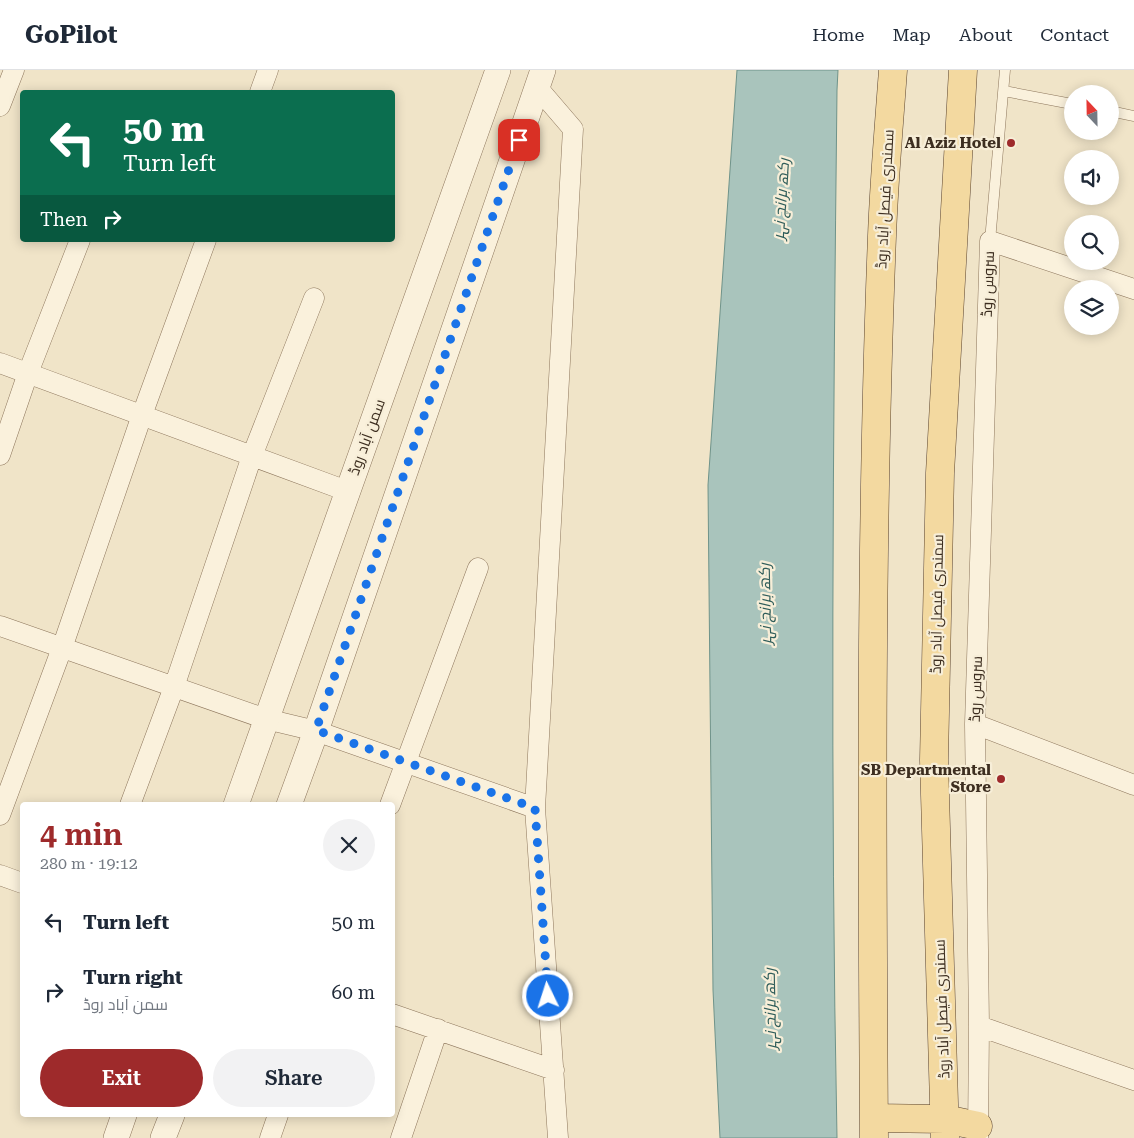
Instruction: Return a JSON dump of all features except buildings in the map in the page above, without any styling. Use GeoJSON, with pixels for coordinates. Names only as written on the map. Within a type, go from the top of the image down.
{"type":"FeatureCollection","features":[{"type":"Feature","properties":{"kind":"main road","name":"سمندری فیصل آباد روڈ"},"geometry":{"type":"LineString","coordinates":[[874,1128],[872,750],[875,474],[882,234],[893,70]]}},
{"type":"Feature","properties":{"kind":"main road","name":"سمندری فیصل آباد روڈ"},"geometry":{"type":"LineString","coordinates":[[945,1129],[934,750],[940,473],[963,70]]}},
{"type":"Feature","properties":{"kind":"main road"},"geometry":{"type":"LineString","coordinates":[[874,1128],[945,1129],[978,1132]]}},
{"type":"Feature","properties":{"kind":"street"},"geometry":{"type":"LineString","coordinates":[[0,106],[14,70]]}},
{"type":"Feature","properties":{"kind":"street"},"geometry":{"type":"LineString","coordinates":[[261,90],[268,70]]}},
{"type":"Feature","properties":{"kind":"street","name":"سمن آباد روڈ"},"geometry":{"type":"LineString","coordinates":[[237,802],[498,70]]}},
{"type":"Feature","properties":{"kind":"street"},"geometry":{"type":"LineString","coordinates":[[290,802],[540,78]]}},
{"type":"Feature","properties":{"kind":"street"},"geometry":{"type":"LineString","coordinates":[[540,78],[573,129],[535,808],[558,1138]]}},
{"type":"Feature","properties":{"kind":"street"},"geometry":{"type":"LineString","coordinates":[[990,241],[1134,289]]}},
{"type":"Feature","properties":{"kind":"street","name":"سروس روڈ"},"geometry":{"type":"LineString","coordinates":[[978,1132],[979,1026],[974,724],[990,241]]}},
{"type":"Feature","properties":{"kind":"street"},"geometry":{"type":"LineString","coordinates":[[0,456],[28,373],[79,242]]}},
{"type":"Feature","properties":{"kind":"street"},"geometry":{"type":"LineString","coordinates":[[0,815],[62,648],[142,415],[205,242]]}},
{"type":"Feature","properties":{"kind":"street"},"geometry":{"type":"LineString","coordinates":[[131,802],[174,687],[252,456],[314,298]]}},
{"type":"Feature","properties":{"kind":"street"},"geometry":{"type":"LineString","coordinates":[[0,363],[347,491]]}},
{"type":"Feature","properties":{"kind":"street"},"geometry":{"type":"LineString","coordinates":[[391,802],[478,568]]}},
{"type":"Feature","properties":{"kind":"street"},"geometry":{"type":"LineString","coordinates":[[0,626],[266,719],[316,730],[535,808]]}},
{"type":"Feature","properties":{"kind":"street"},"geometry":{"type":"LineString","coordinates":[[974,724],[1134,785]]}},
{"type":"Feature","properties":{"kind":"street"},"geometry":{"type":"LineString","coordinates":[[0,875],[20,882]]}},
{"type":"Feature","properties":{"kind":"street"},"geometry":{"type":"LineString","coordinates":[[395,1015],[554,1070]]}},
{"type":"Feature","properties":{"kind":"street"},"geometry":{"type":"LineString","coordinates":[[979,1026],[1134,1080]]}},
{"type":"Feature","properties":{"kind":"street"},"geometry":{"type":"LineString","coordinates":[[401,1138],[438,1030]]}},
{"type":"Feature","properties":{"kind":"street"},"geometry":{"type":"LineString","coordinates":[[116,1138],[123,1117]]}},
{"type":"Feature","properties":{"kind":"street"},"geometry":{"type":"LineString","coordinates":[[163,1138],[171,1117]]}},
{"type":"Feature","properties":{"kind":"street"},"geometry":{"type":"LineString","coordinates":[[270,1138],[277,1117]]}},
{"type":"Feature","properties":{"kind":"lane"},"geometry":{"type":"LineString","coordinates":[[990,241],[1005,70]]}},
{"type":"Feature","properties":{"kind":"lane"},"geometry":{"type":"LineString","coordinates":[[1004,91],[1064,102]]}},
{"type":"Feature","properties":{"kind":"lane"},"geometry":{"type":"LineString","coordinates":[[1119,113],[1134,116]]}},
{"type":"Feature","properties":{"kind":"water","name":"رکھ برانچ نہر"},"geometry":{"type":"Polygon","coordinates":[[[737,70],[838,70],[833,614],[833,876],[837,1138],[720,1138],[713,990],[708,485],[737,70]]]}},
{"type":"Feature","properties":{"kind":"place","name":"Al Aziz Hotel"},"geometry":{"type":"Point","coordinates":[1011,143]}},
{"type":"Feature","properties":{"kind":"place","name":"SB Departmental Store"},"geometry":{"type":"Point","coordinates":[1001,779]}},
{"type":"Feature","properties":{"kind":"route"},"geometry":{"type":"LineString","coordinates":[[519,140],[316,730],[535,808],[548,996]]}}]}
